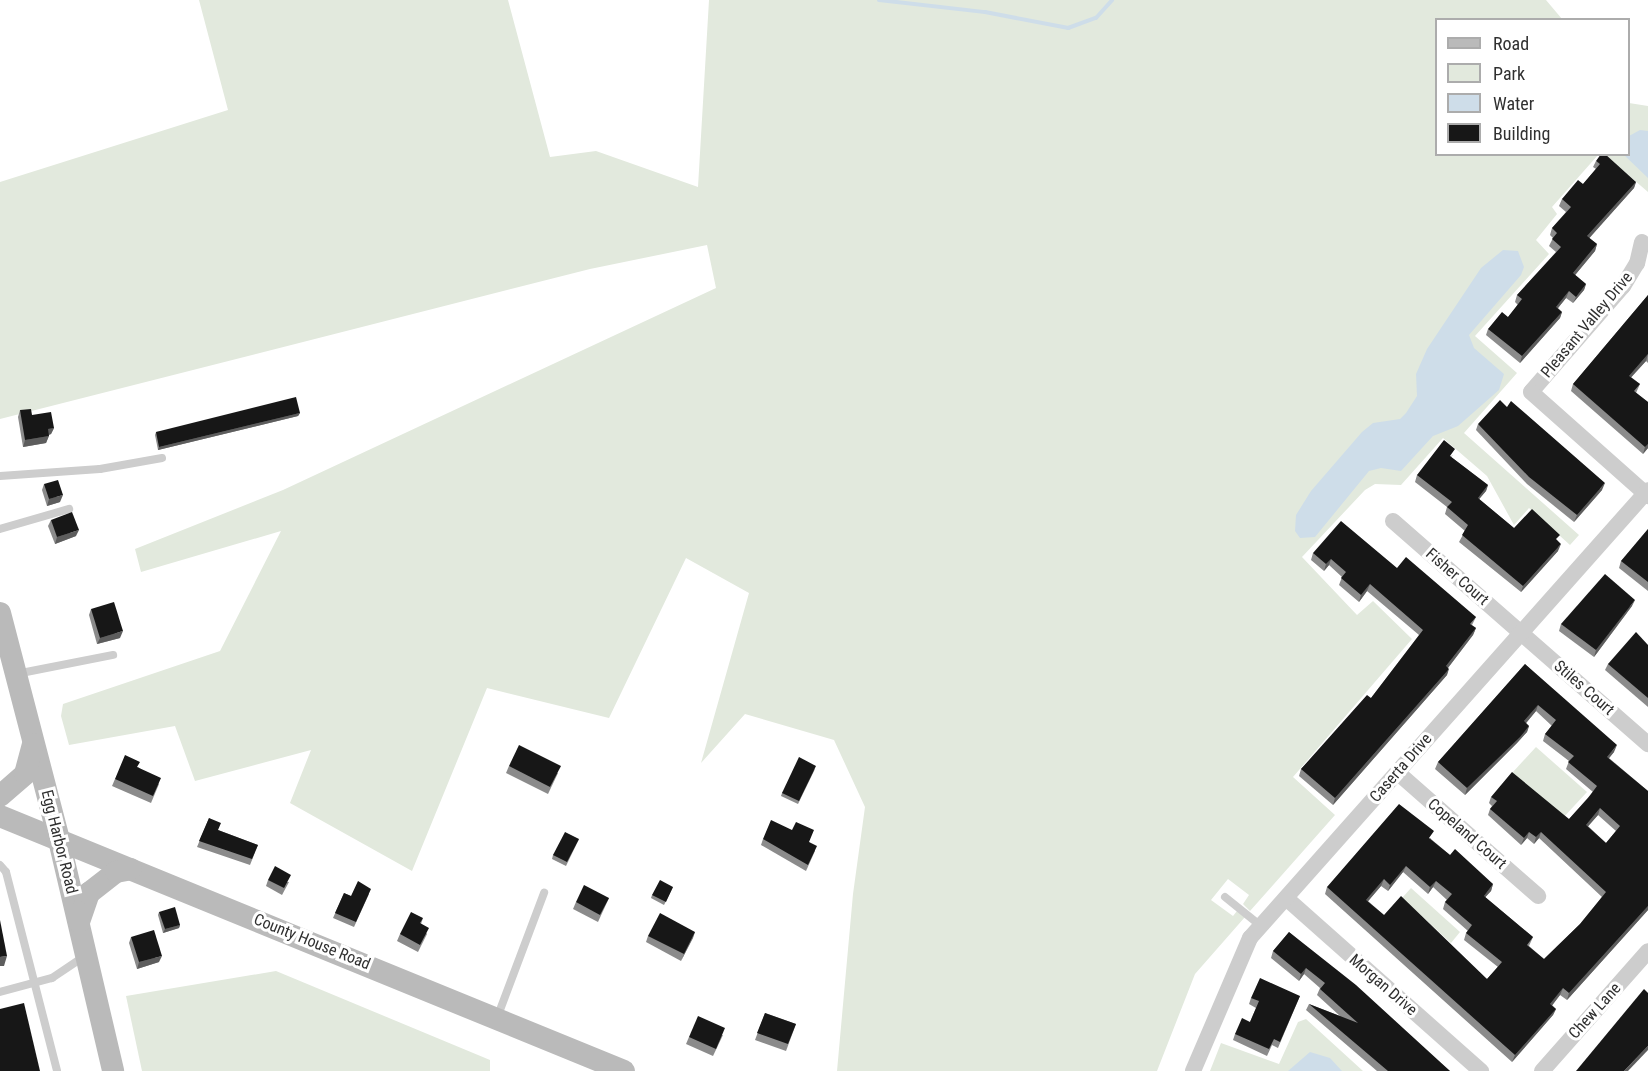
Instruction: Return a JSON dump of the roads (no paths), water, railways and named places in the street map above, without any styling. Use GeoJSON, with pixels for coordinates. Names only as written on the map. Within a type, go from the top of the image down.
{"type":"FeatureCollection","features":[{"type":"Feature","properties":{"kind":"street","name":"Pleasant Valley Drive"},"geometry":{"type":"LineString","coordinates":[[1642,242],[1637,263],[1623,286],[1531,392],[1647,493]]}},
{"type":"Feature","properties":{"kind":"street","name":"Caserta Drive"},"geometry":{"type":"LineString","coordinates":[[1193,1071],[1243,951],[1261,926],[1520,632],[1647,493]]}},
{"type":"Feature","properties":{"kind":"street","name":"Fisher Court"},"geometry":{"type":"LineString","coordinates":[[1393,521],[1520,632]]}},
{"type":"Feature","properties":{"kind":"street","name":"Egg Harbor Road"},"geometry":{"type":"LineString","coordinates":[[0,614],[59,840],[113,1071]]}},
{"type":"Feature","properties":{"kind":"street","name":"Stiles Court"},"geometry":{"type":"LineString","coordinates":[[1520,632],[1648,744]]}},
{"type":"Feature","properties":{"kind":"street"},"geometry":{"type":"LineString","coordinates":[[0,796],[25,774],[34,742]]}},
{"type":"Feature","properties":{"kind":"street","name":"Copeland Court"},"geometry":{"type":"LineString","coordinates":[[1397,772],[1538,896]]}},
{"type":"Feature","properties":{"kind":"street","name":"County House Road"},"geometry":{"type":"LineString","coordinates":[[0,816],[624,1071]]}},
{"type":"Feature","properties":{"kind":"street"},"geometry":{"type":"LineString","coordinates":[[79,922],[89,893],[103,880],[131,869]]}},
{"type":"Feature","properties":{"kind":"street","name":"Morgan Drive"},"geometry":{"type":"LineString","coordinates":[[1286,898],[1481,1071]]}},
{"type":"Feature","properties":{"kind":"street","name":"Chew Lane"},"geometry":{"type":"LineString","coordinates":[[1542,1071],[1648,951]]}},
{"type":"Feature","properties":{"kind":"lane"},"geometry":{"type":"LineString","coordinates":[[0,476],[100,469],[162,458]]}},
{"type":"Feature","properties":{"kind":"lane"},"geometry":{"type":"LineString","coordinates":[[0,529],[69,509]]}},
{"type":"Feature","properties":{"kind":"lane"},"geometry":{"type":"LineString","coordinates":[[16,674],[113,655]]}},
{"type":"Feature","properties":{"kind":"lane"},"geometry":{"type":"LineString","coordinates":[[0,865],[6,872],[57,1071]]}},
{"type":"Feature","properties":{"kind":"lane"},"geometry":{"type":"LineString","coordinates":[[497,1019],[543,893]]}},
{"type":"Feature","properties":{"kind":"lane"},"geometry":{"type":"LineString","coordinates":[[1226,897],[1261,926]]}},
{"type":"Feature","properties":{"kind":"lane"},"geometry":{"type":"LineString","coordinates":[[0,992],[34,983],[65,971],[86,955]]}},
{"type":"Feature","properties":{"kind":"water"},"geometry":{"type":"Polygon","coordinates":[[[1640,130],[1648,131],[1648,178],[1625,156],[1630,156],[1630,135],[1640,130]]]}},
{"type":"Feature","properties":{"kind":"water"},"geometry":{"type":"Polygon","coordinates":[[[1503,250],[1518,251],[1524,267],[1521,275],[1469,335],[1474,348],[1504,374],[1499,390],[1458,426],[1433,436],[1401,471],[1381,468],[1369,471],[1315,537],[1300,538],[1295,531],[1296,515],[1311,491],[1362,432],[1373,423],[1400,419],[1406,413],[1417,396],[1416,374],[1427,349],[1481,268],[1503,250]]]}},
{"type":"Feature","properties":{"kind":"water"},"geometry":{"type":"Polygon","coordinates":[[[1310,1052],[1330,1058],[1342,1071],[1288,1071],[1310,1052]]]}},
{"type":"Feature","properties":{"kind":"waterway"},"geometry":{"type":"LineString","coordinates":[[879,0],[985,12],[1068,28],[1096,18],[1112,0]]}}]}
